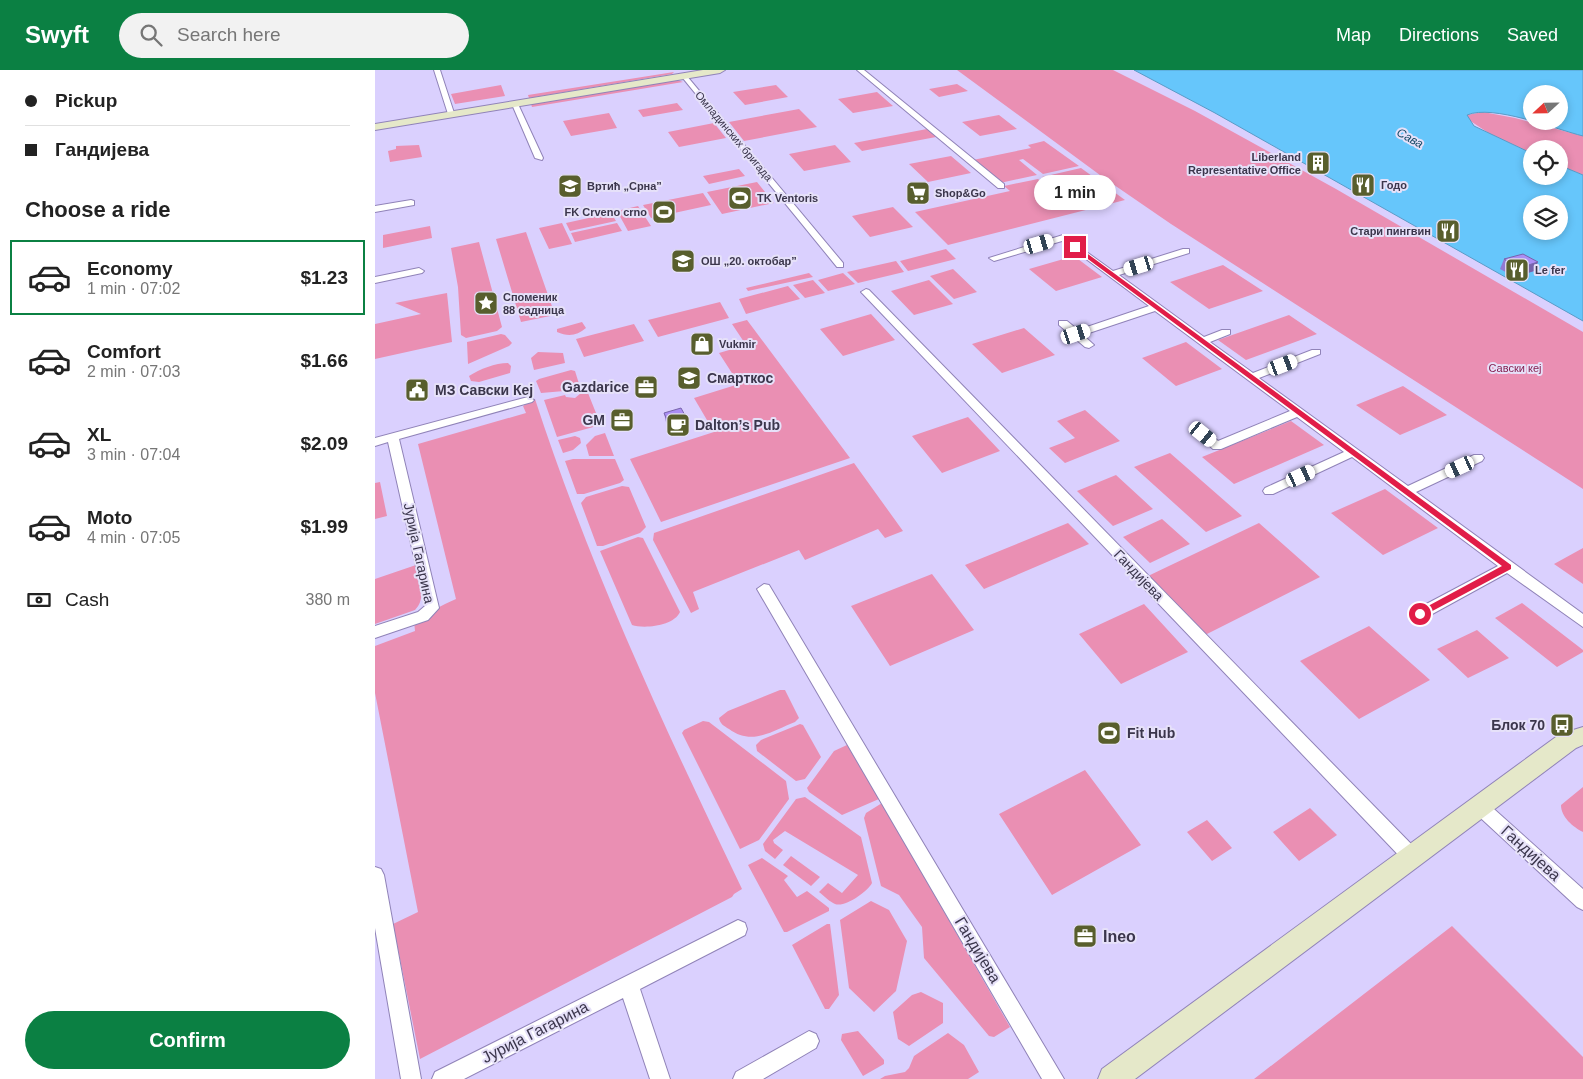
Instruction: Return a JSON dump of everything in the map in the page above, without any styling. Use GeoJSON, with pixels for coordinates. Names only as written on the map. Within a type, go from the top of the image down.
{"type":"FeatureCollection","features":[{"type":"Feature","properties":{"kind":"street"},"geometry":{"type":"LineString","coordinates":[[437,70],[452,114]]}},
{"type":"Feature","properties":{"kind":"street","name":"Омладинских бригада"},"geometry":{"type":"LineString","coordinates":[[375,127],[720,70]]}},
{"type":"Feature","properties":{"kind":"street"},"geometry":{"type":"LineString","coordinates":[[860,70],[1001,186]]}},
{"type":"Feature","properties":{"kind":"street","name":"Омладинских бригада"},"geometry":{"type":"LineString","coordinates":[[684,76],[841,265]]}},
{"type":"Feature","properties":{"kind":"street"},"geometry":{"type":"LineString","coordinates":[[514,104],[539,158]]}},
{"type":"Feature","properties":{"kind":"street"},"geometry":{"type":"LineString","coordinates":[[375,209],[411,203]]}},
{"type":"Feature","properties":{"kind":"street"},"geometry":{"type":"LineString","coordinates":[[994,258],[1063,238],[1583,622]]}},
{"type":"Feature","properties":{"kind":"street"},"geometry":{"type":"LineString","coordinates":[[1111,274],[1186,251]]}},
{"type":"Feature","properties":{"kind":"street"},"geometry":{"type":"LineString","coordinates":[[375,280],[419,271]]}},
{"type":"Feature","properties":{"kind":"street","name":"Гандијева"},"geometry":{"type":"LineString","coordinates":[[866,292],[1412,857]]}},
{"type":"Feature","properties":{"kind":"street"},"geometry":{"type":"LineString","coordinates":[[1076,334],[1157,307]]}},
{"type":"Feature","properties":{"kind":"street"},"geometry":{"type":"LineString","coordinates":[[1063,323],[1089,345]]}},
{"type":"Feature","properties":{"kind":"street"},"geometry":{"type":"LineString","coordinates":[[1202,341],[1226,332]]}},
{"type":"Feature","properties":{"kind":"street"},"geometry":{"type":"LineString","coordinates":[[1251,377],[1316,352]]}},
{"type":"Feature","properties":{"kind":"street"},"geometry":{"type":"LineString","coordinates":[[375,442],[528,400]]}},
{"type":"Feature","properties":{"kind":"street"},"geometry":{"type":"LineString","coordinates":[[1203,434],[1217,446],[1298,412]]}},
{"type":"Feature","properties":{"kind":"street","name":"Јурија Гагарина"},"geometry":{"type":"LineString","coordinates":[[375,632],[423,616],[432,608],[393,437]]}},
{"type":"Feature","properties":{"kind":"street"},"geometry":{"type":"LineString","coordinates":[[1269,491],[1353,452]]}},
{"type":"Feature","properties":{"kind":"street"},"geometry":{"type":"LineString","coordinates":[[1406,492],[1478,458]]}},
{"type":"Feature","properties":{"kind":"street"},"geometry":{"type":"LineString","coordinates":[[1420,614],[1508,567]]}},
{"type":"Feature","properties":{"kind":"street","name":"Гандијева"},"geometry":{"type":"LineString","coordinates":[[764,589],[1054,1079]]}},
{"type":"Feature","properties":{"kind":"street"},"geometry":{"type":"LineString","coordinates":[[1112,1079],[1479,806],[1575,739],[1583,723]]}},
{"type":"Feature","properties":{"kind":"street","name":"Гандијева"},"geometry":{"type":"LineString","coordinates":[[1479,806],[1583,901]]}},
{"type":"Feature","properties":{"kind":"street"},"geometry":{"type":"LineString","coordinates":[[375,875],[411,1079]]}},
{"type":"Feature","properties":{"kind":"street","name":"Јурија Гагарина"},"geometry":{"type":"LineString","coordinates":[[442,1079],[738,929]]}},
{"type":"Feature","properties":{"kind":"street"},"geometry":{"type":"LineString","coordinates":[[628,984],[660,1079]]}},
{"type":"Feature","properties":{"kind":"street"},"geometry":{"type":"LineString","coordinates":[[743,1079],[809,1041]]}},
{"type":"Feature","properties":{"kind":"green space","name":"Савски кеј"},"geometry":{"type":"Polygon","coordinates":[[[957,70],[1113,70],[1195,111],[1336,189],[1583,332],[1583,489],[1171,224],[1104,178],[957,70]]]}},
{"type":"Feature","properties":{"kind":"green space"},"geometry":{"type":"Polygon","coordinates":[[[674,72],[672,74],[529,98],[528,95],[674,72]]]}},
{"type":"Feature","properties":{"kind":"green space"},"geometry":{"type":"Polygon","coordinates":[[[677,80],[683,82],[532,107],[531,104],[677,80]]]}},
{"type":"Feature","properties":{"kind":"green space"},"geometry":{"type":"Polygon","coordinates":[[[957,84],[968,91],[939,97],[929,89],[957,84]]]}},
{"type":"Feature","properties":{"kind":"green space"},"geometry":{"type":"Polygon","coordinates":[[[501,85],[505,96],[455,104],[451,94],[501,85]]]}},
{"type":"Feature","properties":{"kind":"green space"},"geometry":{"type":"Polygon","coordinates":[[[776,85],[788,97],[745,105],[733,92],[776,85]]]}},
{"type":"Feature","properties":{"kind":"green space"},"geometry":{"type":"Polygon","coordinates":[[[877,92],[893,106],[853,113],[838,99],[877,92]]]}},
{"type":"Feature","properties":{"kind":"green space"},"geometry":{"type":"Polygon","coordinates":[[[677,103],[683,110],[643,117],[638,110],[677,103]]]}},
{"type":"Feature","properties":{"kind":"green space"},"geometry":{"type":"Polygon","coordinates":[[[799,109],[817,127],[744,141],[729,122],[799,109]]]}},
{"type":"Feature","properties":{"kind":"green space"},"geometry":{"type":"Polygon","coordinates":[[[1483,112],[1523,120],[1523,130],[1560,130],[1583,136],[1583,175],[1568,169],[1568,140],[1523,140],[1523,149],[1490,134],[1469,120],[1467,115],[1483,112]]]}},
{"type":"Feature","properties":{"kind":"green space"},"geometry":{"type":"Polygon","coordinates":[[[609,113],[617,128],[571,136],[563,121],[609,113]]]}},
{"type":"Feature","properties":{"kind":"green space"},"geometry":{"type":"Polygon","coordinates":[[[999,115],[1017,129],[980,136],[962,122],[999,115]]]}},
{"type":"Feature","properties":{"kind":"green space"},"geometry":{"type":"Polygon","coordinates":[[[714,123],[726,138],[679,147],[668,132],[714,123]]]}},
{"type":"Feature","properties":{"kind":"green space"},"geometry":{"type":"Polygon","coordinates":[[[927,129],[936,137],[862,151],[854,143],[927,129]]]}},
{"type":"Feature","properties":{"kind":"green space"},"geometry":{"type":"Polygon","coordinates":[[[1044,141],[1079,166],[1043,174],[1023,159],[1019,160],[1037,175],[1000,183],[973,160],[1031,148],[1028,145],[1044,141]]]}},
{"type":"Feature","properties":{"kind":"green space"},"geometry":{"type":"Polygon","coordinates":[[[419,145],[422,157],[390,162],[388,151],[396,149],[396,146],[419,145]]]}},
{"type":"Feature","properties":{"kind":"green space"},"geometry":{"type":"Polygon","coordinates":[[[835,145],[851,162],[804,171],[789,154],[835,145]]]}},
{"type":"Feature","properties":{"kind":"green space"},"geometry":{"type":"Polygon","coordinates":[[[951,156],[971,173],[928,182],[909,164],[951,156]]]}},
{"type":"Feature","properties":{"kind":"green space"},"geometry":{"type":"Polygon","coordinates":[[[1081,168],[1125,200],[948,245],[915,212],[1010,191],[1004,186],[1038,179],[1058,195],[1062,194],[1042,177],[1081,168]]]}},
{"type":"Feature","properties":{"kind":"green space"},"geometry":{"type":"Polygon","coordinates":[[[739,169],[745,176],[709,184],[703,176],[739,169]]]}},
{"type":"Feature","properties":{"kind":"green space","name":"TK Ventoris"},"geometry":{"type":"Polygon","coordinates":[[[757,182],[774,203],[722,214],[707,192],[757,182]]]}},
{"type":"Feature","properties":{"kind":"green space","name":"FK Crveno crno"},"geometry":{"type":"Polygon","coordinates":[[[703,193],[711,205],[651,218],[643,205],[703,193]]]}},
{"type":"Feature","properties":{"kind":"green space"},"geometry":{"type":"Polygon","coordinates":[[[638,206],[651,226],[628,231],[617,211],[638,206]]]}},
{"type":"Feature","properties":{"kind":"green space"},"geometry":{"type":"Polygon","coordinates":[[[893,207],[913,227],[870,237],[852,216],[893,207]]]}},
{"type":"Feature","properties":{"kind":"green space"},"geometry":{"type":"Polygon","coordinates":[[[611,213],[616,221],[570,231],[566,223],[611,213]]]}},
{"type":"Feature","properties":{"kind":"green space"},"geometry":{"type":"Polygon","coordinates":[[[562,223],[572,244],[549,249],[539,228],[562,223]]]}},
{"type":"Feature","properties":{"kind":"green space"},"geometry":{"type":"Polygon","coordinates":[[[617,223],[622,231],[575,242],[571,233],[617,223]]]}},
{"type":"Feature","properties":{"kind":"green space"},"geometry":{"type":"Polygon","coordinates":[[[430,226],[432,238],[383,248],[383,235],[430,226]]]}},
{"type":"Feature","properties":{"kind":"green space"},"geometry":{"type":"Polygon","coordinates":[[[526,232],[555,315],[521,322],[496,239],[526,232]]]}},
{"type":"Feature","properties":{"kind":"green space"},"geometry":{"type":"Polygon","coordinates":[[[479,242],[502,327],[497,331],[466,338],[461,335],[458,287],[451,248],[479,242]]]}},
{"type":"Feature","properties":{"kind":"green space"},"geometry":{"type":"Polygon","coordinates":[[[946,249],[956,259],[908,271],[900,261],[946,249]]]}},
{"type":"Feature","properties":{"kind":"green space"},"geometry":{"type":"Polygon","coordinates":[[[1074,256],[1102,277],[1056,291],[1029,269],[1074,256]]]}},
{"type":"Feature","properties":{"kind":"green space"},"geometry":{"type":"Polygon","coordinates":[[[896,261],[904,272],[858,283],[847,272],[896,261]]]}},
{"type":"Feature","properties":{"kind":"green space"},"geometry":{"type":"Polygon","coordinates":[[[1223,265],[1263,291],[1209,309],[1170,282],[1223,265]]]}},
{"type":"Feature","properties":{"kind":"green space"},"geometry":{"type":"Polygon","coordinates":[[[953,269],[977,292],[954,299],[930,276],[953,269]]]}},
{"type":"Feature","properties":{"kind":"green space"},"geometry":{"type":"Polygon","coordinates":[[[809,273],[813,277],[748,291],[746,288],[809,273]]]}},
{"type":"Feature","properties":{"kind":"green space"},"geometry":{"type":"Polygon","coordinates":[[[843,273],[855,284],[828,291],[818,280],[843,273]]]}},
{"type":"Feature","properties":{"kind":"green space"},"geometry":{"type":"Polygon","coordinates":[[[813,280],[825,293],[805,298],[793,285],[813,280]]]}},
{"type":"Feature","properties":{"kind":"green space"},"geometry":{"type":"Polygon","coordinates":[[[929,280],[953,304],[914,315],[891,291],[929,280]]]}},
{"type":"Feature","properties":{"kind":"green space"},"geometry":{"type":"Polygon","coordinates":[[[788,286],[800,299],[746,314],[739,299],[788,286]]]}},
{"type":"Feature","properties":{"kind":"green space"},"geometry":{"type":"Polygon","coordinates":[[[447,293],[452,342],[375,359],[375,324],[421,314],[395,303],[447,293]]]}},
{"type":"Feature","properties":{"kind":"green space"},"geometry":{"type":"Polygon","coordinates":[[[720,302],[729,318],[658,337],[648,320],[720,302]]]}},
{"type":"Feature","properties":{"kind":"green space"},"geometry":{"type":"Polygon","coordinates":[[[871,314],[895,340],[843,356],[820,329],[871,314]]]}},
{"type":"Feature","properties":{"kind":"green space"},"geometry":{"type":"Polygon","coordinates":[[[1289,315],[1317,334],[1246,360],[1218,340],[1289,315]]]}},
{"type":"Feature","properties":{"kind":"green space"},"geometry":{"type":"Polygon","coordinates":[[[747,320],[850,458],[661,522],[630,459],[714,432],[694,398],[739,384],[719,353],[746,345],[732,324],[747,320]]]}},
{"type":"Feature","properties":{"kind":"green space"},"geometry":{"type":"Polygon","coordinates":[[[582,322],[586,328],[579,333],[565,335],[557,332],[557,329],[582,322]]]}},
{"type":"Feature","properties":{"kind":"green space"},"geometry":{"type":"Polygon","coordinates":[[[634,324],[644,341],[584,357],[576,339],[634,324]]]}},
{"type":"Feature","properties":{"kind":"green space"},"geometry":{"type":"Polygon","coordinates":[[[1024,328],[1055,355],[1002,373],[972,344],[1024,328]]]}},
{"type":"Feature","properties":{"kind":"green space"},"geometry":{"type":"Polygon","coordinates":[[[501,334],[505,335],[512,343],[509,346],[468,364],[467,342],[501,334]]]}},
{"type":"Feature","properties":{"kind":"green space"},"geometry":{"type":"Polygon","coordinates":[[[1186,342],[1222,369],[1176,386],[1142,358],[1186,342]]]}},
{"type":"Feature","properties":{"kind":"green space"},"geometry":{"type":"Polygon","coordinates":[[[538,352],[563,353],[565,363],[534,370],[531,358],[538,352]]]}},
{"type":"Feature","properties":{"kind":"green space"},"geometry":{"type":"Polygon","coordinates":[[[508,363],[511,366],[510,373],[479,382],[471,381],[469,376],[478,371],[493,365],[508,363]]]}},
{"type":"Feature","properties":{"kind":"green space"},"geometry":{"type":"Polygon","coordinates":[[[571,370],[575,371],[580,387],[576,390],[541,393],[536,381],[571,370]]]}},
{"type":"Feature","properties":{"kind":"green space"},"geometry":{"type":"Polygon","coordinates":[[[1403,386],[1447,415],[1400,435],[1356,405],[1403,386]]]}},
{"type":"Feature","properties":{"kind":"green space"},"geometry":{"type":"Polygon","coordinates":[[[581,393],[588,393],[600,423],[597,426],[557,437],[544,400],[565,395],[566,397],[575,398],[581,393]]]}},
{"type":"Feature","properties":{"kind":"green space"},"geometry":{"type":"Polygon","coordinates":[[[535,399],[604,586],[657,708],[742,889],[732,897],[420,1059],[393,924],[418,912],[375,693],[375,646],[415,631],[414,621],[456,599],[418,444],[526,413],[523,406],[535,399]]]}},
{"type":"Feature","properties":{"kind":"green space"},"geometry":{"type":"Polygon","coordinates":[[[1085,410],[1120,441],[1065,463],[1049,448],[1075,438],[1057,421],[1085,410]]]}},
{"type":"Feature","properties":{"kind":"green space"},"geometry":{"type":"Polygon","coordinates":[[[968,417],[1000,451],[942,473],[912,436],[968,417]]]}},
{"type":"Feature","properties":{"kind":"green space"},"geometry":{"type":"Polygon","coordinates":[[[1291,421],[1324,445],[1234,484],[1202,457],[1291,421]]]}},
{"type":"Feature","properties":{"kind":"green space"},"geometry":{"type":"Polygon","coordinates":[[[605,433],[614,456],[589,456],[586,445],[595,436],[605,433]]]}},
{"type":"Feature","properties":{"kind":"green space"},"geometry":{"type":"Polygon","coordinates":[[[575,436],[580,438],[581,443],[573,450],[563,453],[558,440],[575,436]]]}},
{"type":"Feature","properties":{"kind":"green space"},"geometry":{"type":"Polygon","coordinates":[[[1170,453],[1242,516],[1206,532],[1134,467],[1170,453]]]}},
{"type":"Feature","properties":{"kind":"green space"},"geometry":{"type":"Polygon","coordinates":[[[573,459],[615,459],[624,480],[620,483],[584,494],[577,494],[565,461],[573,459]]]}},
{"type":"Feature","properties":{"kind":"green space"},"geometry":{"type":"Polygon","coordinates":[[[854,463],[903,531],[885,538],[878,529],[805,560],[799,550],[693,592],[699,609],[691,613],[653,540],[654,533],[854,463]]]}},
{"type":"Feature","properties":{"kind":"green space"},"geometry":{"type":"Polygon","coordinates":[[[1116,475],[1153,509],[1113,526],[1077,491],[1116,475]]]}},
{"type":"Feature","properties":{"kind":"green space"},"geometry":{"type":"Polygon","coordinates":[[[380,482],[387,516],[375,519],[375,483],[380,482]]]}},
{"type":"Feature","properties":{"kind":"green space"},"geometry":{"type":"Polygon","coordinates":[[[622,486],[629,487],[646,527],[640,533],[603,546],[597,546],[581,503],[586,497],[622,486]]]}},
{"type":"Feature","properties":{"kind":"green space"},"geometry":{"type":"Polygon","coordinates":[[[1385,489],[1438,528],[1383,555],[1331,513],[1385,489]]]}},
{"type":"Feature","properties":{"kind":"green space"},"geometry":{"type":"Polygon","coordinates":[[[1162,519],[1190,544],[1150,563],[1123,537],[1162,519]]]}},
{"type":"Feature","properties":{"kind":"green space"},"geometry":{"type":"Polygon","coordinates":[[[1068,523],[1089,544],[984,589],[965,565],[1068,523]]]}},
{"type":"Feature","properties":{"kind":"green space"},"geometry":{"type":"Polygon","coordinates":[[[1259,523],[1320,577],[1205,635],[1148,576],[1259,523]]]}},
{"type":"Feature","properties":{"kind":"green space"},"geometry":{"type":"Polygon","coordinates":[[[638,537],[643,538],[680,612],[672,620],[658,625],[644,627],[632,625],[600,551],[638,537]]]}},
{"type":"Feature","properties":{"kind":"green space"},"geometry":{"type":"Polygon","coordinates":[[[1583,548],[1583,584],[1554,564],[1583,548]]]}},
{"type":"Feature","properties":{"kind":"green space"},"geometry":{"type":"Polygon","coordinates":[[[416,565],[421,589],[419,605],[415,610],[375,624],[375,579],[416,565]]]}},
{"type":"Feature","properties":{"kind":"green space"},"geometry":{"type":"Polygon","coordinates":[[[932,574],[974,630],[890,666],[851,606],[932,574]]]}},
{"type":"Feature","properties":{"kind":"green space"},"geometry":{"type":"Polygon","coordinates":[[[1522,603],[1583,650],[1583,652],[1557,667],[1495,618],[1522,603]]]}},
{"type":"Feature","properties":{"kind":"green space"},"geometry":{"type":"Polygon","coordinates":[[[1144,604],[1188,652],[1121,684],[1079,634],[1144,604]]]}},
{"type":"Feature","properties":{"kind":"green space"},"geometry":{"type":"Polygon","coordinates":[[[1369,626],[1430,680],[1359,719],[1300,661],[1369,626]]]}},
{"type":"Feature","properties":{"kind":"green space"},"geometry":{"type":"Polygon","coordinates":[[[1477,630],[1509,658],[1468,678],[1437,649],[1477,630]]]}},
{"type":"Feature","properties":{"kind":"green space"},"geometry":{"type":"Polygon","coordinates":[[[780,690],[785,690],[799,718],[795,722],[770,733],[754,737],[737,734],[720,722],[719,718],[728,711],[780,690]]]}},
{"type":"Feature","properties":{"kind":"green space"},"geometry":{"type":"Polygon","coordinates":[[[703,721],[709,722],[786,781],[789,799],[759,840],[740,849],[682,733],[684,730],[703,721]]]}},
{"type":"Feature","properties":{"kind":"green space"},"geometry":{"type":"Polygon","coordinates":[[[800,724],[803,725],[821,757],[805,779],[796,781],[757,751],[756,745],[761,740],[800,724]]]}},
{"type":"Feature","properties":{"kind":"green space"},"geometry":{"type":"Polygon","coordinates":[[[847,745],[879,799],[842,815],[809,792],[807,788],[834,751],[847,745]]]}},
{"type":"Feature","properties":{"kind":"green space"},"geometry":{"type":"Polygon","coordinates":[[[1085,770],[1141,845],[1052,895],[999,814],[1085,770]]]}},
{"type":"Feature","properties":{"kind":"green space"},"geometry":{"type":"Polygon","coordinates":[[[1583,787],[1583,832],[1568,821],[1563,814],[1561,805],[1583,787]]]}},
{"type":"Feature","properties":{"kind":"green space"},"geometry":{"type":"Polygon","coordinates":[[[805,797],[861,837],[872,883],[861,894],[844,904],[835,904],[819,892],[828,883],[842,893],[858,875],[785,831],[773,840],[783,850],[775,859],[765,851],[763,844],[796,799],[805,797]]]}},
{"type":"Feature","properties":{"kind":"green space"},"geometry":{"type":"Polygon","coordinates":[[[882,803],[1010,1027],[994,1037],[989,1036],[924,958],[922,927],[899,895],[881,886],[864,818],[866,813],[882,803]]]}},
{"type":"Feature","properties":{"kind":"green space"},"geometry":{"type":"Polygon","coordinates":[[[1310,808],[1337,835],[1299,861],[1273,832],[1310,808]]]}},
{"type":"Feature","properties":{"kind":"green space"},"geometry":{"type":"Polygon","coordinates":[[[1207,820],[1232,848],[1212,861],[1187,832],[1207,820]]]}},
{"type":"Feature","properties":{"kind":"green space"},"geometry":{"type":"Polygon","coordinates":[[[791,856],[820,877],[811,886],[783,865],[791,856]]]}},
{"type":"Feature","properties":{"kind":"green space"},"geometry":{"type":"Polygon","coordinates":[[[762,858],[788,876],[784,880],[797,897],[807,891],[829,908],[829,911],[784,932],[748,865],[762,858]]]}},
{"type":"Feature","properties":{"kind":"green space"},"geometry":{"type":"Polygon","coordinates":[[[871,901],[889,910],[907,941],[896,991],[874,1012],[849,988],[840,920],[871,901]]]}},
{"type":"Feature","properties":{"kind":"green space"},"geometry":{"type":"Polygon","coordinates":[[[830,924],[839,995],[829,1009],[825,1009],[792,945],[830,924]]]}},
{"type":"Feature","properties":{"kind":"green space"},"geometry":{"type":"Polygon","coordinates":[[[1452,926],[1583,1057],[1583,1079],[1254,1079],[1452,926]]]}},
{"type":"Feature","properties":{"kind":"green space"},"geometry":{"type":"Polygon","coordinates":[[[921,992],[943,1003],[943,1023],[909,1046],[898,1039],[893,1012],[912,995],[921,992]]]}},
{"type":"Feature","properties":{"kind":"green space"},"geometry":{"type":"Polygon","coordinates":[[[858,1031],[884,1060],[884,1064],[863,1076],[841,1040],[842,1034],[858,1031]]]}},
{"type":"Feature","properties":{"kind":"green space"},"geometry":{"type":"Polygon","coordinates":[[[948,1033],[964,1045],[979,1072],[968,1079],[880,1079],[885,1076],[905,1072],[909,1068],[914,1056],[948,1033]]]}},
{"type":"Feature","properties":{"kind":"water","name":"Сава"},"geometry":{"type":"Polygon","coordinates":[[[1134,70],[1583,70],[1583,136],[1563,130],[1568,130],[1568,85],[1523,85],[1523,119],[1508,115],[1478,112],[1467,115],[1474,126],[1523,149],[1523,185],[1568,185],[1568,169],[1583,175],[1583,321],[1215,113],[1134,70]]]}},
{"type":"Feature","properties":{"kind":"building"},"geometry":{"type":"Polygon","coordinates":[[[1523,254],[1538,262],[1519,268],[1504,259],[1523,254]]]}},
{"type":"Feature","properties":{"kind":"building"},"geometry":{"type":"Polygon","coordinates":[[[681,408],[687,419],[669,424],[664,413],[681,408]]]}},
{"type":"Feature","properties":{"kind":"place","name":"Liberland Representative Office"},"geometry":{"type":"Point","coordinates":[1318,163]}},
{"type":"Feature","properties":{"kind":"place","name":"Годо"},"geometry":{"type":"Point","coordinates":[1363,185]}},
{"type":"Feature","properties":{"kind":"place","name":"Вртић „Срна”"},"geometry":{"type":"Point","coordinates":[570,186]}},
{"type":"Feature","properties":{"kind":"place","name":"Shop&Go"},"geometry":{"type":"Point","coordinates":[918,193]}},
{"type":"Feature","properties":{"kind":"place","name":"TK Ventoris"},"geometry":{"type":"Point","coordinates":[740,198]}},
{"type":"Feature","properties":{"kind":"place","name":"FK Crveno crno"},"geometry":{"type":"Point","coordinates":[664,212]}},
{"type":"Feature","properties":{"kind":"place","name":"Стари пингвин"},"geometry":{"type":"Point","coordinates":[1448,231]}},
{"type":"Feature","properties":{"kind":"place","name":"ОШ „20. октобар”"},"geometry":{"type":"Point","coordinates":[683,261]}},
{"type":"Feature","properties":{"kind":"place","name":"Le fer"},"geometry":{"type":"Point","coordinates":[1517,270]}},
{"type":"Feature","properties":{"kind":"place","name":"Споменик 88 садница"},"geometry":{"type":"Point","coordinates":[486,303]}},
{"type":"Feature","properties":{"kind":"place","name":"Vukmir"},"geometry":{"type":"Point","coordinates":[702,344]}},
{"type":"Feature","properties":{"kind":"place","name":"Смарткос"},"geometry":{"type":"Point","coordinates":[689,378]}},
{"type":"Feature","properties":{"kind":"place","name":"Gazdarice"},"geometry":{"type":"Point","coordinates":[646,387]}},
{"type":"Feature","properties":{"kind":"place","name":"МЗ Савски Кеј"},"geometry":{"type":"Point","coordinates":[417,390]}},
{"type":"Feature","properties":{"kind":"place","name":"GM"},"geometry":{"type":"Point","coordinates":[622,420]}},
{"type":"Feature","properties":{"kind":"place","name":"Dalton’s Pub"},"geometry":{"type":"Point","coordinates":[678,425]}},
{"type":"Feature","properties":{"kind":"place","name":"Блок 70"},"geometry":{"type":"Point","coordinates":[1562,725]}},
{"type":"Feature","properties":{"kind":"place","name":"Fit Hub"},"geometry":{"type":"Point","coordinates":[1109,733]}},
{"type":"Feature","properties":{"kind":"place","name":"Ineo"},"geometry":{"type":"Point","coordinates":[1085,936]}},
{"type":"Feature","properties":{"kind":"route"},"geometry":{"type":"LineString","coordinates":[[1075,247],[1508,567],[1420,614]]}}]}
